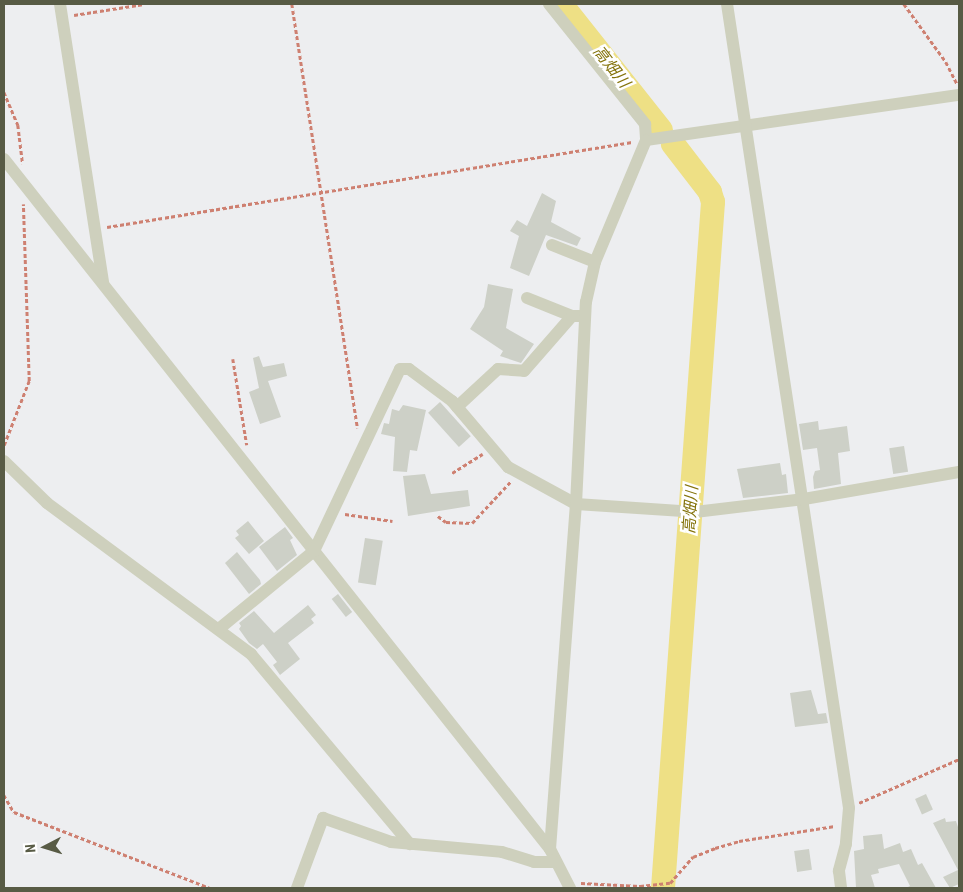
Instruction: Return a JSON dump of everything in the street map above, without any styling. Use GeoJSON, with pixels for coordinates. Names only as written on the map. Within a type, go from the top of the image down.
{"type":"FeatureCollection","features":[{"type":"Feature","properties":{"kind":"street"},"geometry":{"type":"LineString","coordinates":[[60,4],[103,286]]}},
{"type":"Feature","properties":{"kind":"street"},"geometry":{"type":"LineString","coordinates":[[549,4],[645,124],[646,140],[595,262],[578,316],[576,504],[550,849]]}},
{"type":"Feature","properties":{"kind":"street"},"geometry":{"type":"LineString","coordinates":[[727,4],[804,499],[849,808],[848,824],[839,871],[841,888]]}},
{"type":"Feature","properties":{"kind":"street"},"geometry":{"type":"LineString","coordinates":[[646,140],[959,95]]}},
{"type":"Feature","properties":{"kind":"street"},"geometry":{"type":"LineString","coordinates":[[4,159],[550,849],[569,887]]}},
{"type":"Feature","properties":{"kind":"street"},"geometry":{"type":"LineString","coordinates":[[552,245],[595,262]]}},
{"type":"Feature","properties":{"kind":"street"},"geometry":{"type":"LineString","coordinates":[[528,298],[543,307],[569,312],[578,316]]}},
{"type":"Feature","properties":{"kind":"street"},"geometry":{"type":"LineString","coordinates":[[457,407],[498,370],[524,371],[578,316]]}},
{"type":"Feature","properties":{"kind":"street"},"geometry":{"type":"LineString","coordinates":[[220,628],[314,551],[400,369],[410,369],[457,407],[492,448],[518,473],[576,504],[690,512],[804,499],[959,472]]}},
{"type":"Feature","properties":{"kind":"street"},"geometry":{"type":"LineString","coordinates":[[4,461],[47,503],[220,628],[251,654],[410,844]]}},
{"type":"Feature","properties":{"kind":"street"},"geometry":{"type":"LineString","coordinates":[[297,888],[323,818],[391,842],[502,852],[534,862],[556,862]]}},
{"type":"Feature","properties":{"kind":"path"},"geometry":{"type":"LineString","coordinates":[[62,18],[144,4]]}},
{"type":"Feature","properties":{"kind":"path"},"geometry":{"type":"LineString","coordinates":[[292,4],[362,452]]}},
{"type":"Feature","properties":{"kind":"path"},"geometry":{"type":"LineString","coordinates":[[904,4],[946,62],[959,90]]}},
{"type":"Feature","properties":{"kind":"path"},"geometry":{"type":"LineString","coordinates":[[4,92],[22,140],[29,381],[4,445]]}},
{"type":"Feature","properties":{"kind":"path"},"geometry":{"type":"LineString","coordinates":[[94,228],[646,140]]}},
{"type":"Feature","properties":{"kind":"path"},"geometry":{"type":"LineString","coordinates":[[233,359],[248,453],[244,463]]}},
{"type":"Feature","properties":{"kind":"path"},"geometry":{"type":"LineString","coordinates":[[452,473],[492,448]]}},
{"type":"Feature","properties":{"kind":"path"},"geometry":{"type":"LineString","coordinates":[[438,516],[446,522],[472,523],[518,473]]}},
{"type":"Feature","properties":{"kind":"path"},"geometry":{"type":"LineString","coordinates":[[334,512],[392,521]]}},
{"type":"Feature","properties":{"kind":"path"},"geometry":{"type":"LineString","coordinates":[[849,808],[959,759]]}},
{"type":"Feature","properties":{"kind":"path"},"geometry":{"type":"LineString","coordinates":[[4,795],[14,812],[210,888]]}},
{"type":"Feature","properties":{"kind":"path"},"geometry":{"type":"LineString","coordinates":[[569,887],[577,883],[652,885],[670,883],[693,857],[715,848],[739,841],[848,824]]}},
{"type":"Feature","properties":{"kind":"building"},"geometry":{"type":"Polygon","coordinates":[[[542,193],[556,201],[551,222],[581,238],[577,246],[546,235],[529,276],[510,268],[519,236],[510,231],[517,220],[527,226],[542,193]]]}},
{"type":"Feature","properties":{"kind":"building"},"geometry":{"type":"Polygon","coordinates":[[[488,284],[513,289],[506,328],[534,344],[521,363],[500,356],[503,351],[470,329],[484,307],[488,284]]]}},
{"type":"Feature","properties":{"kind":"building"},"geometry":{"type":"Polygon","coordinates":[[[259,356],[263,367],[284,363],[287,376],[268,381],[281,417],[260,424],[249,392],[259,388],[253,358],[259,356]]]}},
{"type":"Feature","properties":{"kind":"building"},"geometry":{"type":"Polygon","coordinates":[[[440,402],[471,436],[459,447],[428,413],[440,402]]]}},
{"type":"Feature","properties":{"kind":"building"},"geometry":{"type":"Polygon","coordinates":[[[403,405],[426,410],[417,451],[410,450],[407,472],[393,471],[395,437],[381,434],[384,423],[389,424],[392,409],[399,411],[403,405]]]}},
{"type":"Feature","properties":{"kind":"building"},"geometry":{"type":"Polygon","coordinates":[[[818,421],[819,430],[847,426],[850,451],[838,453],[841,484],[814,489],[813,477],[815,471],[820,470],[817,448],[803,450],[799,424],[818,421]]]}},
{"type":"Feature","properties":{"kind":"building"},"geometry":{"type":"Polygon","coordinates":[[[904,446],[908,472],[893,474],[889,448],[904,446]]]}},
{"type":"Feature","properties":{"kind":"building"},"geometry":{"type":"Polygon","coordinates":[[[780,463],[782,475],[786,474],[788,493],[743,498],[737,469],[780,463]]]}},
{"type":"Feature","properties":{"kind":"building"},"geometry":{"type":"Polygon","coordinates":[[[425,474],[431,494],[468,490],[470,506],[408,516],[403,476],[425,474]]]}},
{"type":"Feature","properties":{"kind":"building"},"geometry":{"type":"Polygon","coordinates":[[[248,521],[264,541],[249,554],[235,538],[239,535],[236,531],[248,521]]]}},
{"type":"Feature","properties":{"kind":"building"},"geometry":{"type":"Polygon","coordinates":[[[285,527],[293,538],[290,540],[297,555],[277,571],[259,547],[285,527]]]}},
{"type":"Feature","properties":{"kind":"building"},"geometry":{"type":"Polygon","coordinates":[[[365,538],[383,541],[376,585],[358,582],[365,538]]]}},
{"type":"Feature","properties":{"kind":"building"},"geometry":{"type":"Polygon","coordinates":[[[237,552],[260,580],[261,584],[249,594],[225,563],[237,552]]]}},
{"type":"Feature","properties":{"kind":"building"},"geometry":{"type":"Polygon","coordinates":[[[338,594],[352,612],[346,617],[332,599],[338,594]]]}},
{"type":"Feature","properties":{"kind":"building"},"geometry":{"type":"Polygon","coordinates":[[[308,605],[316,615],[311,619],[314,623],[288,643],[300,659],[280,675],[273,665],[277,662],[263,644],[257,649],[249,643],[239,629],[241,626],[239,623],[254,611],[274,633],[308,605]]]}},
{"type":"Feature","properties":{"kind":"building"},"geometry":{"type":"Polygon","coordinates":[[[811,690],[818,714],[826,713],[828,723],[795,727],[790,693],[811,690]]]}},
{"type":"Feature","properties":{"kind":"building"},"geometry":{"type":"Polygon","coordinates":[[[926,794],[933,810],[922,814],[915,799],[926,794]]]}},
{"type":"Feature","properties":{"kind":"building"},"geometry":{"type":"Polygon","coordinates":[[[945,818],[946,822],[956,821],[959,830],[959,884],[950,888],[943,877],[958,870],[933,823],[945,818]]]}},
{"type":"Feature","properties":{"kind":"building"},"geometry":{"type":"Polygon","coordinates":[[[882,834],[884,849],[900,843],[903,852],[911,849],[918,865],[922,863],[936,888],[906,888],[910,886],[899,864],[878,869],[879,873],[871,875],[875,888],[856,888],[854,851],[864,849],[863,836],[882,834]]]}},
{"type":"Feature","properties":{"kind":"building"},"geometry":{"type":"Polygon","coordinates":[[[809,849],[812,870],[797,872],[794,851],[809,849]]]}},
{"type":"Feature","properties":{"kind":"waterway","name":"高畑川"},"geometry":{"type":"LineString","coordinates":[[561,4],[661,130]]}},
{"type":"Feature","properties":{"kind":"waterway","name":"高畑川"},"geometry":{"type":"LineString","coordinates":[[663,888],[713,202],[710,192],[673,144]]}}]}
